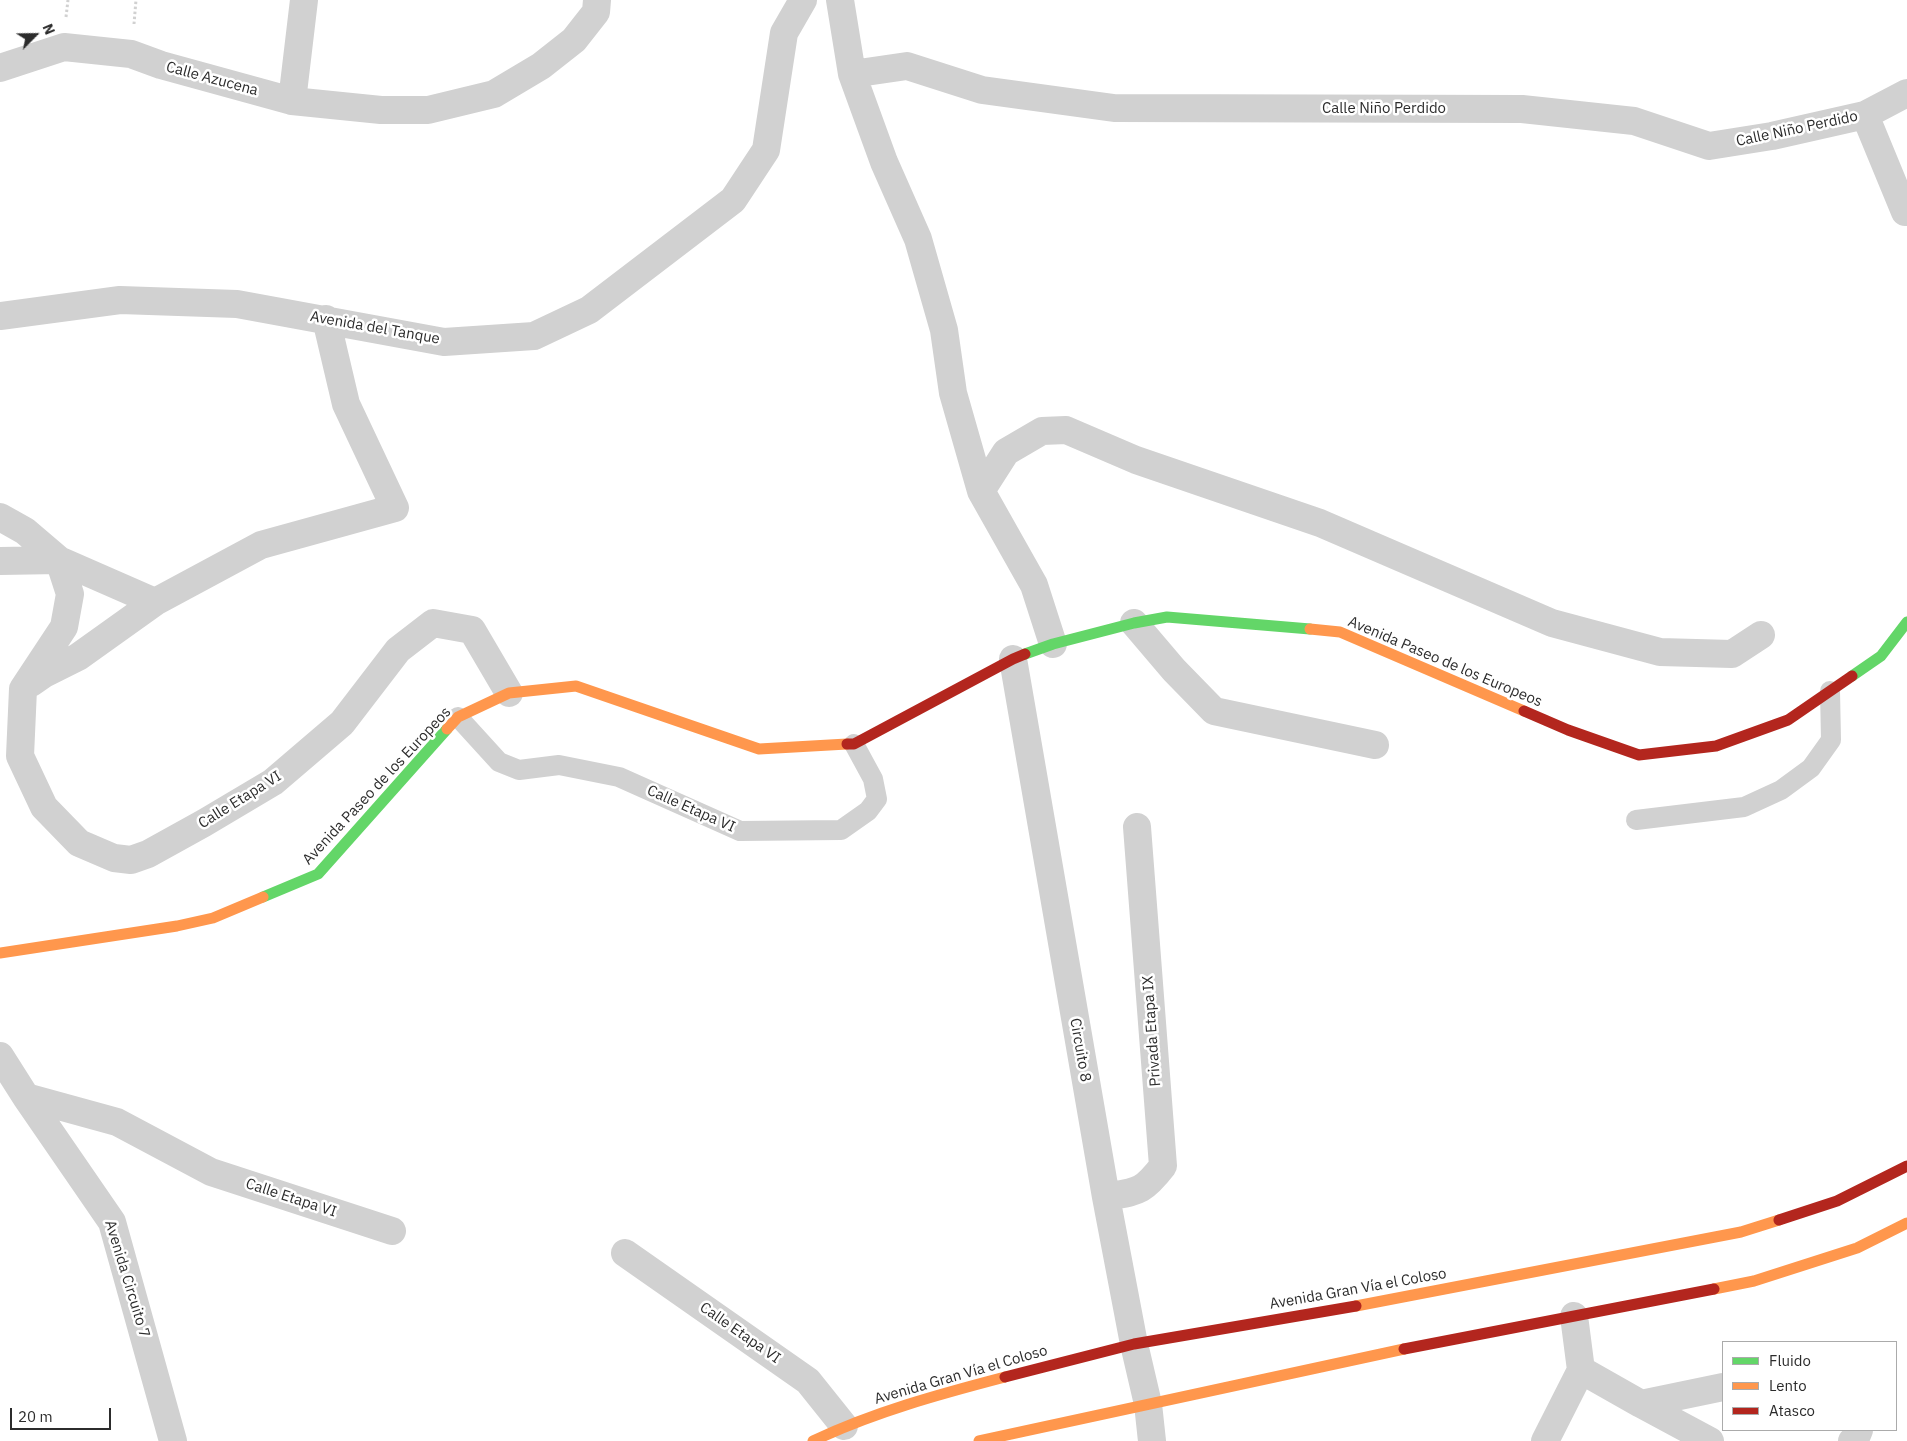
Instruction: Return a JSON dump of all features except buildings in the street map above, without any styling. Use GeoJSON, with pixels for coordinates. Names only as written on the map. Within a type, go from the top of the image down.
{"type":"FeatureCollection","features":[{"type":"Feature","properties":{"kind":"street"},"geometry":{"type":"LineString","coordinates":[[292,101],[304,0]]}},
{"type":"Feature","properties":{"kind":"street","name":"Calle Azucena"},"geometry":{"type":"LineString","coordinates":[[0,68],[64,47],[131,54],[161,65],[292,101],[381,110],[428,110],[494,94],[541,66],[574,40],[596,12],[597,0]]}},
{"type":"Feature","properties":{"kind":"street","name":"Avenida del Tanque"},"geometry":{"type":"LineString","coordinates":[[0,316],[120,300],[237,304],[444,342],[534,336],[589,310],[733,200],[766,150],[784,33],[803,0]]}},
{"type":"Feature","properties":{"kind":"street"},"geometry":{"type":"LineString","coordinates":[[840,0],[852,74],[884,162],[918,239],[944,330],[953,393],[981,491],[1034,585],[1053,644]]}},
{"type":"Feature","properties":{"kind":"street","name":"Calle Niño Perdido"},"geometry":{"type":"LineString","coordinates":[[852,74],[907,66],[982,90],[1114,108],[1522,109],[1634,121],[1709,146],[1772,136],[1865,115],[1907,93]]}},
{"type":"Feature","properties":{"kind":"street"},"geometry":{"type":"LineString","coordinates":[[1865,115],[1906,212]]}},
{"type":"Feature","properties":{"kind":"street"},"geometry":{"type":"LineString","coordinates":[[23,689],[44,674],[78,657],[155,602],[261,545],[395,508],[346,404],[326,319]]}},
{"type":"Feature","properties":{"kind":"street"},"geometry":{"type":"LineString","coordinates":[[981,491],[1006,452],[1042,431],[1066,430],[1136,460],[1320,523],[1552,624],[1660,652],[1732,654],[1761,635]]}},
{"type":"Feature","properties":{"kind":"street"},"geometry":{"type":"LineString","coordinates":[[0,517],[25,531],[59,560],[155,602]]}},
{"type":"Feature","properties":{"kind":"street"},"geometry":{"type":"LineString","coordinates":[[0,561],[59,560]]}},
{"type":"Feature","properties":{"kind":"street"},"geometry":{"type":"LineString","coordinates":[[23,689],[64,626],[70,594],[59,560]]}},
{"type":"Feature","properties":{"kind":"street","name":"Avenida Paseo de los Europeos"},"geometry":{"type":"LineString","coordinates":[[0,954],[177,926],[213,918],[318,874],[458,718],[509,693],[576,686],[759,748],[854,744],[1013,659],[1053,644],[1134,623],[1167,617],[1340,632],[1568,730],[1639,755],[1716,746],[1788,720],[1881,656],[1907,622]]}},
{"type":"Feature","properties":{"kind":"street"},"geometry":{"type":"LineString","coordinates":[[1134,623],[1174,670],[1214,710],[1375,745]]}},
{"type":"Feature","properties":{"kind":"street","name":"Calle Etapa VI"},"geometry":{"type":"LineString","coordinates":[[23,689],[20,756],[44,807],[79,843],[114,858],[131,860],[148,854],[196,828],[273,782],[342,723],[398,650],[433,624],[472,630],[509,693]]}},
{"type":"Feature","properties":{"kind":"street","name":"Circuito 8"},"geometry":{"type":"LineString","coordinates":[[1013,659],[1106,1197],[1134,1344],[1148,1404],[1152,1441]]}},
{"type":"Feature","properties":{"kind":"street","name":"Privada Etapa IX"},"geometry":{"type":"LineString","coordinates":[[1106,1197],[1138,1191],[1151,1182],[1163,1166],[1137,827]]}},
{"type":"Feature","properties":{"kind":"street","name":"Avenida Circuito 7"},"geometry":{"type":"LineString","coordinates":[[0,1056],[26,1098],[112,1222],[174,1441]]}},
{"type":"Feature","properties":{"kind":"street","name":"Calle Etapa VI"},"geometry":{"type":"LineString","coordinates":[[26,1098],[116,1122],[211,1172],[392,1232]]}},
{"type":"Feature","properties":{"kind":"street","name":"Avenida Gran Vía el Coloso"},"geometry":{"type":"LineString","coordinates":[[814,1441],[844,1426],[946,1392],[1134,1344],[1397,1299],[1741,1232],[1837,1201],[1907,1166]]}},
{"type":"Feature","properties":{"kind":"street"},"geometry":{"type":"LineString","coordinates":[[983,1439],[1408,1348],[1754,1281],[1857,1248],[1907,1223]]}},
{"type":"Feature","properties":{"kind":"street","name":"Calle Etapa VI"},"geometry":{"type":"LineString","coordinates":[[625,1252],[808,1381],[844,1426]]}},
{"type":"Feature","properties":{"kind":"street"},"geometry":{"type":"LineString","coordinates":[[1545,1441],[1581,1370],[1574,1316]]}},
{"type":"Feature","properties":{"kind":"street"},"geometry":{"type":"LineString","coordinates":[[1581,1370],[1710,1441]]}},
{"type":"Feature","properties":{"kind":"street"},"geometry":{"type":"LineString","coordinates":[[1640,1404],[1722,1387]]}},
{"type":"Feature","properties":{"kind":"street"},"geometry":{"type":"LineString","coordinates":[[1852,1441],[1855,1440],[1859,1431]]}},
{"type":"Feature","properties":{"kind":"street"},"geometry":{"type":"LineString","coordinates":[[983,1439],[1002,1441]]}},
{"type":"Feature","properties":{"kind":"lane"},"geometry":{"type":"LineString","coordinates":[[1636,820],[1744,807],[1781,790],[1811,768],[1831,740],[1830,691]]}},
{"type":"Feature","properties":{"kind":"lane","name":"Calle Etapa VI"},"geometry":{"type":"LineString","coordinates":[[458,718],[499,762],[519,770],[559,765],[619,777],[740,831],[840,830],[868,811],[876,799],[873,779],[854,744]]}},
{"type":"Feature","properties":{"kind":"traffic: fast"},"geometry":{"type":"LineString","coordinates":[[1025,654],[1053,644],[1134,623],[1167,617],[1310,629]]}},
{"type":"Feature","properties":{"kind":"traffic: fast"},"geometry":{"type":"LineString","coordinates":[[1852,676],[1881,656],[1907,622]]}},
{"type":"Feature","properties":{"kind":"traffic: fast"},"geometry":{"type":"LineString","coordinates":[[263,897],[318,874],[447,729]]}},
{"type":"Feature","properties":{"kind":"traffic: slow"},"geometry":{"type":"LineString","coordinates":[[1310,629],[1340,632],[1524,711]]}},
{"type":"Feature","properties":{"kind":"traffic: slow"},"geometry":{"type":"LineString","coordinates":[[447,729],[458,717],[509,693],[576,686],[759,749],[847,744]]}},
{"type":"Feature","properties":{"kind":"traffic: slow"},"geometry":{"type":"LineString","coordinates":[[0,953],[177,926],[213,918],[263,897]]}},
{"type":"Feature","properties":{"kind":"traffic: slow"},"geometry":{"type":"LineString","coordinates":[[1356,1306],[1741,1232],[1779,1220]]}},
{"type":"Feature","properties":{"kind":"traffic: slow"},"geometry":{"type":"LineString","coordinates":[[1714,1289],[1754,1281],[1857,1248],[1907,1223]]}},
{"type":"Feature","properties":{"kind":"traffic: slow"},"geometry":{"type":"LineString","coordinates":[[979,1441],[1404,1349]]}},
{"type":"Feature","properties":{"kind":"traffic: slow"},"geometry":{"type":"LineString","coordinates":[[813,1441],[883,1412],[1005,1377]]}},
{"type":"Feature","properties":{"kind":"traffic: jam"},"geometry":{"type":"LineString","coordinates":[[847,744],[854,744],[1025,654]]}},
{"type":"Feature","properties":{"kind":"traffic: jam"},"geometry":{"type":"LineString","coordinates":[[1524,711],[1568,730],[1639,755],[1716,746],[1788,720],[1852,676]]}},
{"type":"Feature","properties":{"kind":"traffic: jam"},"geometry":{"type":"LineString","coordinates":[[1779,1220],[1837,1201],[1907,1166]]}},
{"type":"Feature","properties":{"kind":"traffic: jam"},"geometry":{"type":"LineString","coordinates":[[1404,1349],[1714,1289]]}},
{"type":"Feature","properties":{"kind":"traffic: jam"},"geometry":{"type":"LineString","coordinates":[[1005,1377],[1134,1344],[1356,1306]]}}]}
